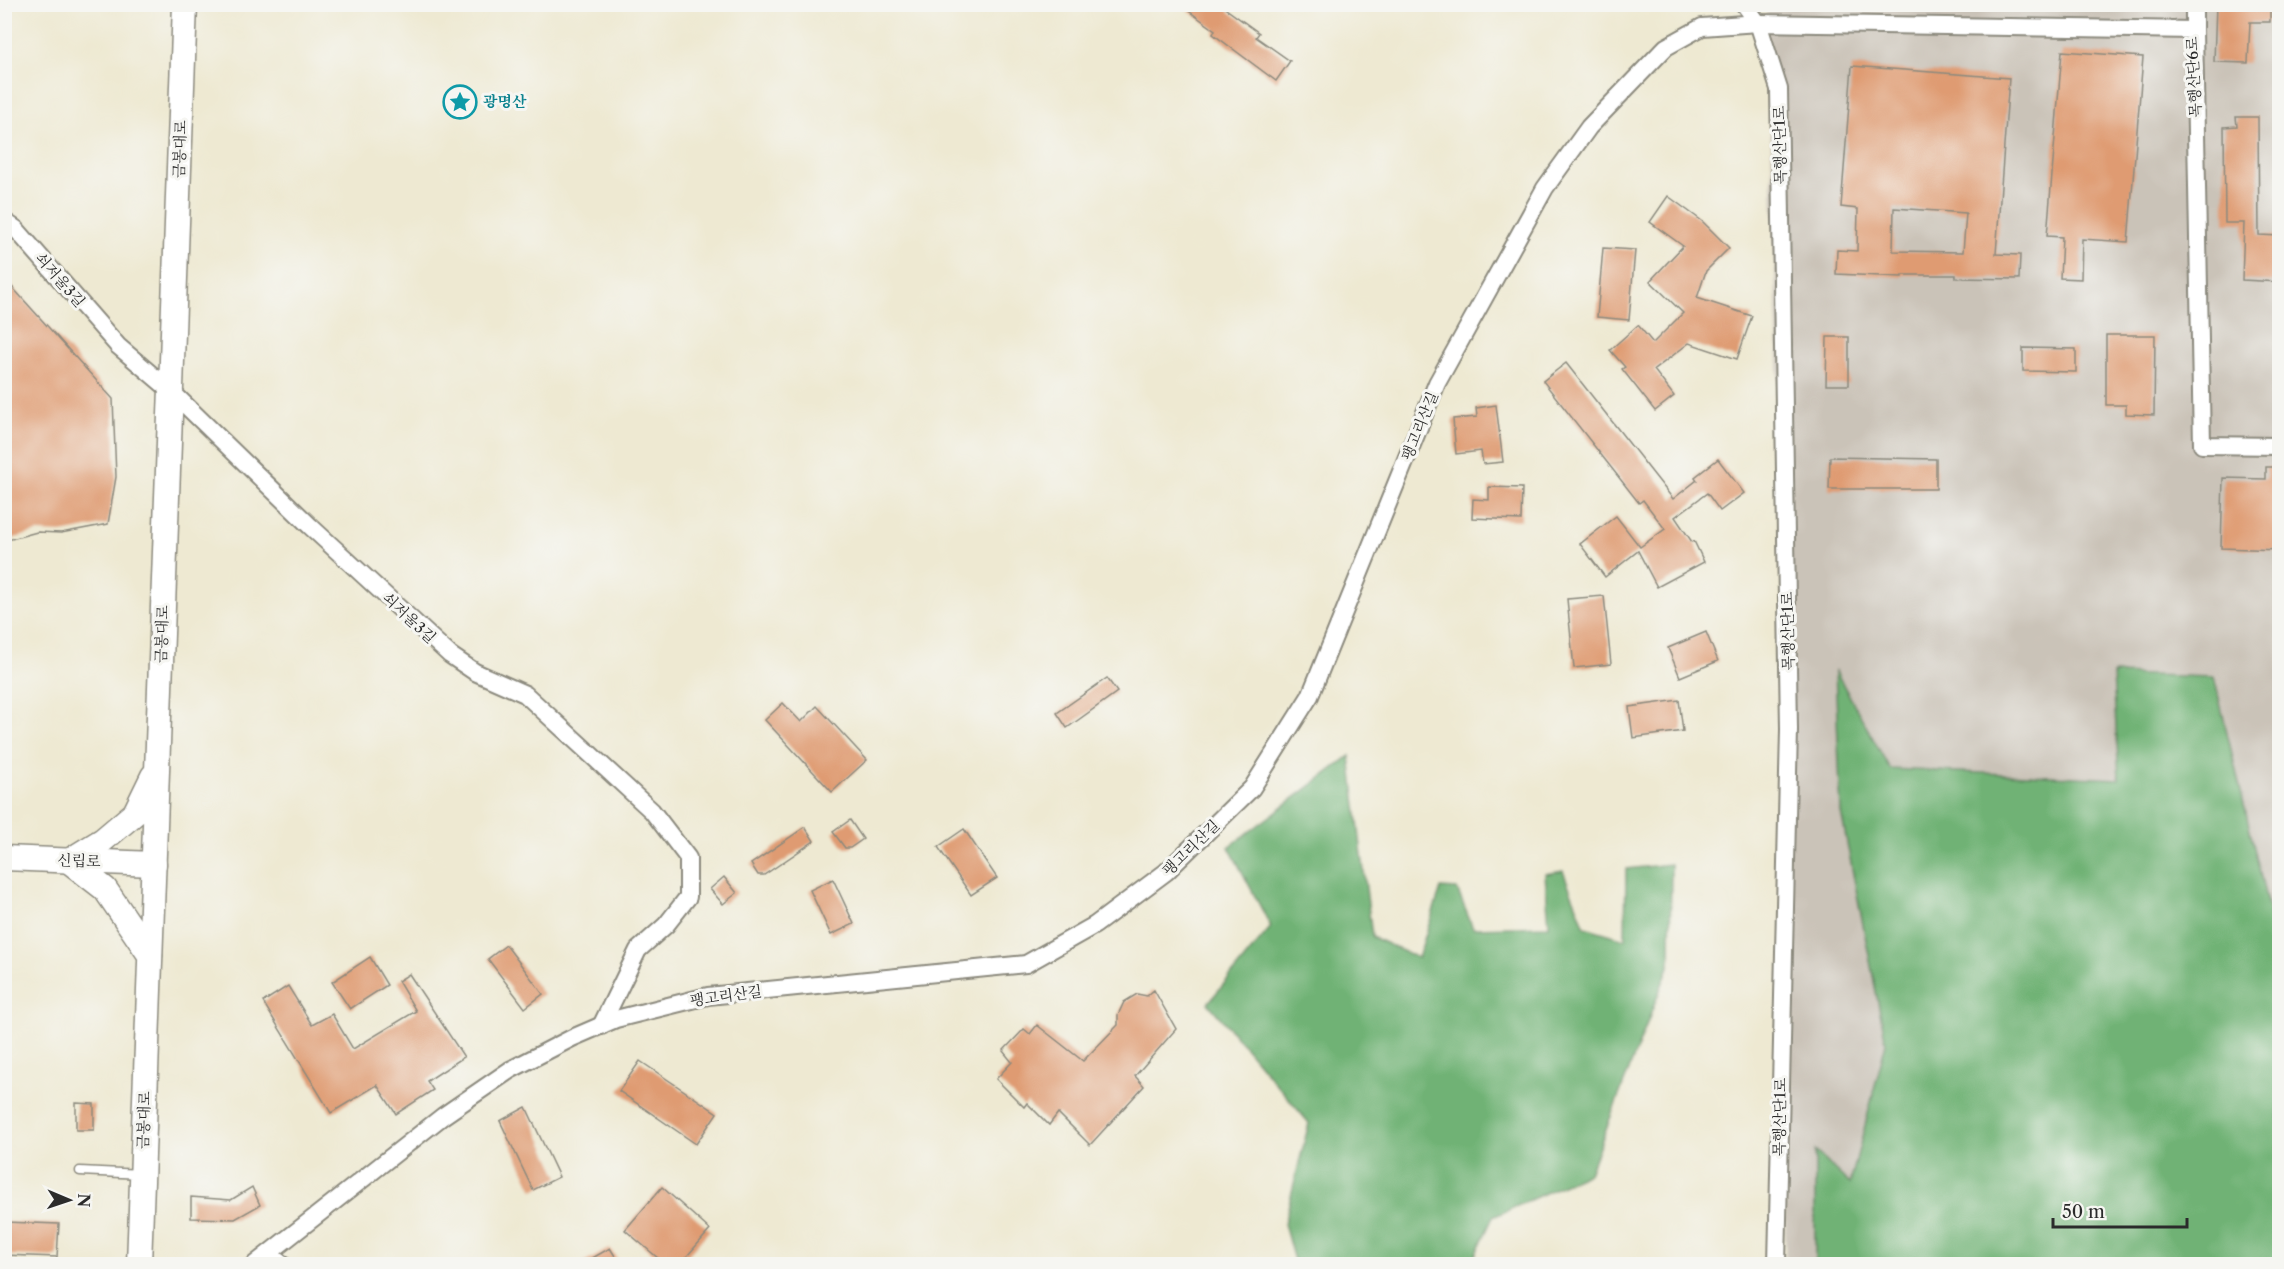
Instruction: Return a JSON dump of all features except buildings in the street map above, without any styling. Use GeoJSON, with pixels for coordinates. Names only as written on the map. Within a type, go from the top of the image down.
{"type":"FeatureCollection","features":[{"type":"Feature","properties":{"kind":"street","name":"금봉대로"},"geometry":{"type":"LineString","coordinates":[[139,1264],[186,4]]}},
{"type":"Feature","properties":{"kind":"street","name":"목행산단1로"},"geometry":{"type":"LineString","coordinates":[[1744,4],[1758,23],[1779,89],[1789,753],[1777,1264]]}},
{"type":"Feature","properties":{"kind":"street"},"geometry":{"type":"LineString","coordinates":[[2194,4],[2194,30]]}},
{"type":"Feature","properties":{"kind":"street","name":"목행산단6로"},"geometry":{"type":"LineString","coordinates":[[1758,23],[2194,30],[2202,445],[2280,446]]}},
{"type":"Feature","properties":{"kind":"street","name":"팽고리산길"},"geometry":{"type":"LineString","coordinates":[[262,1259],[443,1116],[481,1089],[510,1070],[572,1038],[616,1019],[708,996],[1026,964],[1095,925],[1166,872],[1252,788],[1310,696],[1437,383],[1545,188],[1589,127],[1666,48],[1702,27],[1758,23]]}},
{"type":"Feature","properties":{"kind":"street","name":"쇠저울3길"},"geometry":{"type":"LineString","coordinates":[[4,221],[15,228],[118,346],[171,391],[310,526],[450,655],[475,672],[525,694],[652,811],[688,858],[688,897],[666,925],[638,950],[601,1026]]}},
{"type":"Feature","properties":{"kind":"street"},"geometry":{"type":"LineString","coordinates":[[150,955],[105,889],[69,861],[102,840],[135,813],[158,765]]}},
{"type":"Feature","properties":{"kind":"street","name":"신립로"},"geometry":{"type":"LineString","coordinates":[[4,858],[154,864]]}},
{"type":"Feature","properties":{"kind":"street","name":"팽고리산길"},"geometry":{"type":"LineString","coordinates":[[262,1259],[282,1264]]}},
{"type":"Feature","properties":{"kind":"lane"},"geometry":{"type":"LineString","coordinates":[[80,1171],[142,1174]]}},
{"type":"Feature","properties":{"kind":"shaded area"},"geometry":{"type":"Polygon","coordinates":[[[1766,5],[2279,5],[2279,1264],[1785,1264],[1789,692],[1766,5]]]}},
{"type":"Feature","properties":{"kind":"green space"},"geometry":{"type":"Polygon","coordinates":[[[1835,670],[1890,769],[2119,779],[2113,674],[2214,677],[2279,954],[2279,1264],[1815,1264],[1815,1151],[1850,1184],[1886,1043],[1841,812],[1835,670]]]}},
{"type":"Feature","properties":{"kind":"green space"},"geometry":{"type":"Polygon","coordinates":[[[1350,756],[1372,937],[1418,958],[1441,888],[1457,889],[1473,928],[1549,926],[1545,874],[1563,871],[1585,927],[1625,939],[1626,869],[1671,864],[1670,964],[1589,1173],[1493,1217],[1471,1264],[1295,1264],[1284,1224],[1309,1123],[1208,1003],[1271,927],[1229,847],[1350,756]]]}},
{"type":"Feature","properties":{"kind":"place","name":"광명산"},"geometry":{"type":"Point","coordinates":[460,102]}}]}
